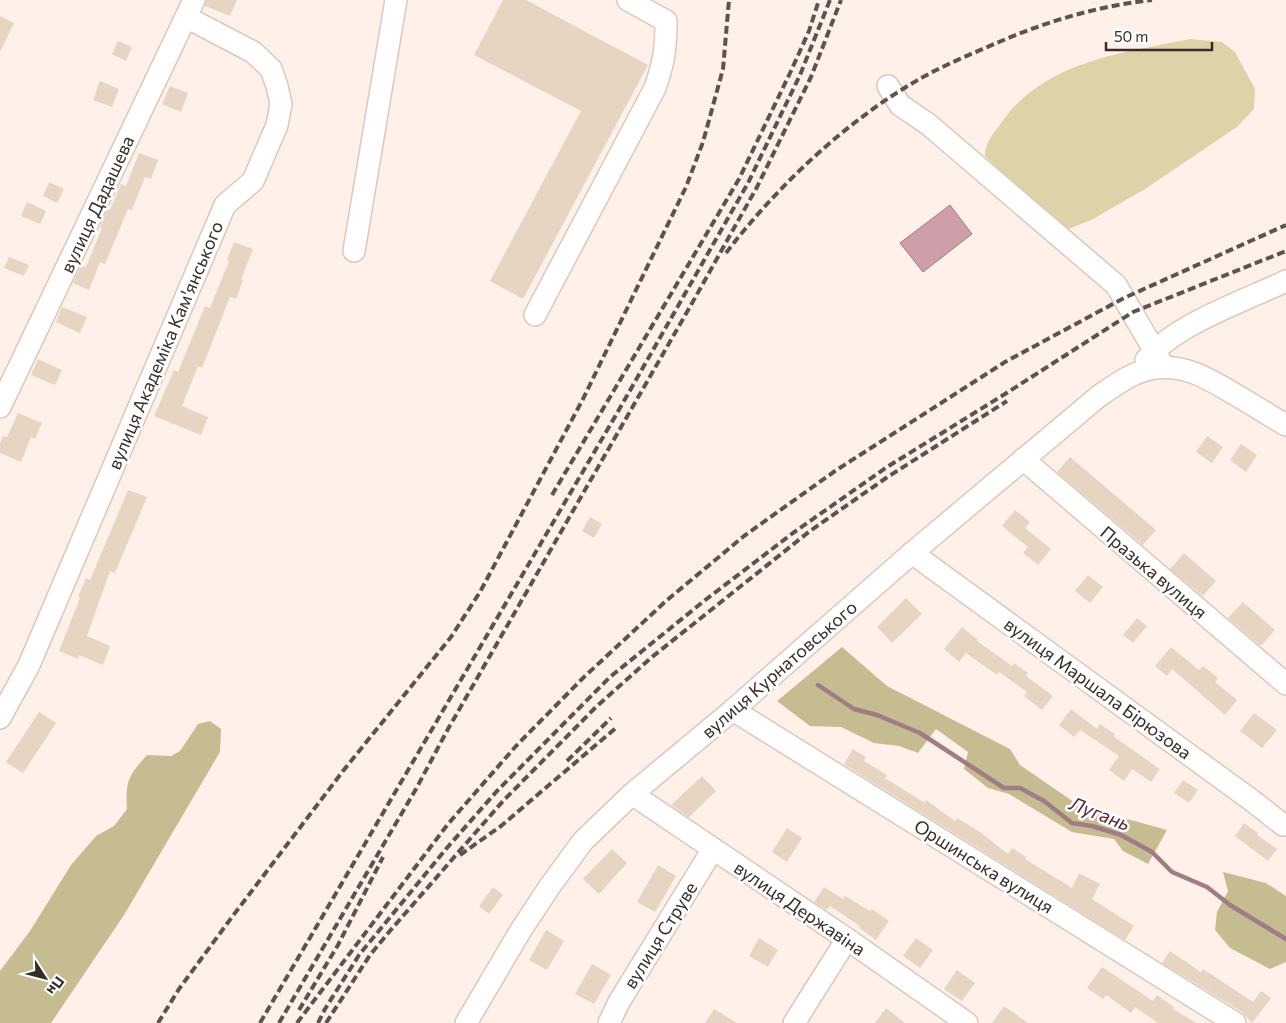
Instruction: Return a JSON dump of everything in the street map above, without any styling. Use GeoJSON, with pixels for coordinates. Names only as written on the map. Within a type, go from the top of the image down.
{"type":"FeatureCollection","features":[{"type":"Feature","properties":{"kind":"street"},"geometry":{"type":"LineString","coordinates":[[354,251],[396,0]]}},
{"type":"Feature","properties":{"kind":"street"},"geometry":{"type":"LineString","coordinates":[[535,315],[655,88],[664,64],[666,21],[628,0]]}},
{"type":"Feature","properties":{"kind":"street","name":"вулиця Дадашева"},"geometry":{"type":"LineString","coordinates":[[0,407],[190,9]]}},
{"type":"Feature","properties":{"kind":"street","name":"вулиця Академіка Кам'янського"},"geometry":{"type":"LineString","coordinates":[[0,718],[29,665],[225,205],[253,181],[277,125],[281,104],[271,70],[253,52],[190,9]]}},
{"type":"Feature","properties":{"kind":"street"},"geometry":{"type":"LineString","coordinates":[[888,86],[900,105],[916,114],[1116,285],[1150,365],[1179,368],[1203,376],[1286,425]]}},
{"type":"Feature","properties":{"kind":"street","name":"вулиця Курнатовського"},"geometry":{"type":"LineString","coordinates":[[466,1023],[555,879],[583,841],[632,794],[733,710],[912,553],[1099,396],[1150,365],[1193,324],[1286,281]]}},
{"type":"Feature","properties":{"kind":"street","name":"Празька вулиця"},"geometry":{"type":"LineString","coordinates":[[1023,459],[1286,684]]}},
{"type":"Feature","properties":{"kind":"street","name":"вулиця Маршала Бірюзова"},"geometry":{"type":"LineString","coordinates":[[912,553],[1283,825]]}},
{"type":"Feature","properties":{"kind":"street","name":"Оршинська вулиця"},"geometry":{"type":"LineString","coordinates":[[733,710],[1236,1023]]}},
{"type":"Feature","properties":{"kind":"street","name":"вулиця Державіна"},"geometry":{"type":"LineString","coordinates":[[632,794],[847,939],[967,1023]]}},
{"type":"Feature","properties":{"kind":"street","name":"вулиця Струве"},"geometry":{"type":"LineString","coordinates":[[610,1023],[619,1002],[713,849]]}},
{"type":"Feature","properties":{"kind":"street"},"geometry":{"type":"LineString","coordinates":[[794,1023],[847,939]]}},
{"type":"Feature","properties":{"kind":"shaded area"},"geometry":{"type":"Polygon","coordinates":[[[1190,39],[1222,42],[1235,52],[1255,89],[1254,109],[1237,127],[1145,189],[1093,219],[1064,231],[985,156],[988,142],[1001,123],[1019,102],[1039,86],[1062,73],[1086,63],[1138,49],[1190,39]]]}},
{"type":"Feature","properties":{"kind":"shaded area"},"geometry":{"type":"Polygon","coordinates":[[[950,205],[972,234],[923,272],[900,243],[950,205]]]}},
{"type":"Feature","properties":{"kind":"shaded area"},"geometry":{"type":"Polygon","coordinates":[[[842,647],[887,686],[1010,749],[1020,765],[1087,811],[1120,817],[1167,830],[1148,864],[1123,851],[1114,839],[1072,832],[1009,794],[988,788],[964,769],[968,752],[936,729],[918,753],[899,746],[874,743],[841,727],[810,726],[777,701],[842,647]]]}},
{"type":"Feature","properties":{"kind":"shaded area"},"geometry":{"type":"Polygon","coordinates":[[[210,721],[221,729],[220,752],[124,915],[51,1023],[0,1023],[0,971],[30,931],[71,865],[96,836],[114,826],[127,809],[127,792],[132,773],[147,755],[171,756],[180,751],[198,724],[210,721]]]}},
{"type":"Feature","properties":{"kind":"shaded area"},"geometry":{"type":"Polygon","coordinates":[[[1223,872],[1266,883],[1286,896],[1286,962],[1270,969],[1230,948],[1215,930],[1217,912],[1228,891],[1223,872]]]}},
{"type":"Feature","properties":{"kind":"building"},"geometry":{"type":"Polygon","coordinates":[[[206,0],[237,0],[230,16],[205,6],[206,0]]]}},
{"type":"Feature","properties":{"kind":"building"},"geometry":{"type":"Polygon","coordinates":[[[503,0],[526,0],[648,65],[523,299],[490,281],[581,111],[474,55],[503,0]]]}},
{"type":"Feature","properties":{"kind":"building"},"geometry":{"type":"Polygon","coordinates":[[[0,16],[14,23],[0,52],[0,16]]]}},
{"type":"Feature","properties":{"kind":"building"},"geometry":{"type":"Polygon","coordinates":[[[118,41],[132,47],[126,61],[112,54],[118,41]]]}},
{"type":"Feature","properties":{"kind":"building"},"geometry":{"type":"Polygon","coordinates":[[[100,81],[119,89],[112,107],[93,100],[100,81]]]}},
{"type":"Feature","properties":{"kind":"building"},"geometry":{"type":"Polygon","coordinates":[[[170,86],[188,93],[181,112],[162,104],[170,86]]]}},
{"type":"Feature","properties":{"kind":"building"},"geometry":{"type":"Polygon","coordinates":[[[139,153],[158,160],[151,179],[145,177],[132,210],[128,209],[105,264],[100,262],[89,290],[73,283],[81,266],[86,267],[108,209],[110,210],[121,184],[126,186],[139,153]]]}},
{"type":"Feature","properties":{"kind":"building"},"geometry":{"type":"Polygon","coordinates":[[[49,182],[64,189],[57,203],[43,196],[49,182]]]}},
{"type":"Feature","properties":{"kind":"building"},"geometry":{"type":"Polygon","coordinates":[[[27,202],[46,211],[40,224],[21,216],[27,202]]]}},
{"type":"Feature","properties":{"kind":"building"},"geometry":{"type":"Polygon","coordinates":[[[234,242],[253,249],[236,299],[230,297],[202,368],[198,366],[182,406],[208,417],[201,435],[154,416],[174,370],[178,372],[205,306],[210,308],[229,261],[227,260],[234,242]]]}},
{"type":"Feature","properties":{"kind":"building"},"geometry":{"type":"Polygon","coordinates":[[[9,257],[29,265],[24,276],[4,268],[9,257]]]}},
{"type":"Feature","properties":{"kind":"building"},"geometry":{"type":"Polygon","coordinates":[[[62,307],[87,317],[80,333],[56,322],[62,307]]]}},
{"type":"Feature","properties":{"kind":"building"},"geometry":{"type":"Polygon","coordinates":[[[38,359],[62,370],[55,385],[31,375],[38,359]]]}},
{"type":"Feature","properties":{"kind":"building"},"geometry":{"type":"Polygon","coordinates":[[[18,413],[42,423],[35,439],[31,437],[21,462],[0,453],[0,443],[3,436],[7,437],[18,413]]]}},
{"type":"Feature","properties":{"kind":"building"},"geometry":{"type":"Polygon","coordinates":[[[1207,436],[1223,447],[1212,463],[1196,452],[1207,436]]]}},
{"type":"Feature","properties":{"kind":"building"},"geometry":{"type":"Polygon","coordinates":[[[1241,444],[1257,455],[1246,472],[1230,460],[1241,444]]]}},
{"type":"Feature","properties":{"kind":"building"},"geometry":{"type":"Polygon","coordinates":[[[1070,457],[1156,530],[1143,545],[1057,472],[1070,457]]]}},
{"type":"Feature","properties":{"kind":"building"},"geometry":{"type":"Polygon","coordinates":[[[128,490],[147,497],[115,573],[110,571],[87,636],[110,646],[103,665],[79,655],[78,659],[59,651],[86,578],[90,580],[128,490]]]}},
{"type":"Feature","properties":{"kind":"building"},"geometry":{"type":"Polygon","coordinates":[[[1015,510],[1030,522],[1025,528],[1051,549],[1038,565],[1023,553],[1028,547],[1002,526],[1015,510]]]}},
{"type":"Feature","properties":{"kind":"building"},"geometry":{"type":"Polygon","coordinates":[[[590,517],[602,524],[594,538],[582,531],[590,517]]]}},
{"type":"Feature","properties":{"kind":"building"},"geometry":{"type":"Polygon","coordinates":[[[1184,553],[1216,581],[1203,596],[1170,569],[1184,553]]]}},
{"type":"Feature","properties":{"kind":"building"},"geometry":{"type":"Polygon","coordinates":[[[1088,575],[1103,587],[1090,603],[1075,591],[1088,575]]]}},
{"type":"Feature","properties":{"kind":"building"},"geometry":{"type":"Polygon","coordinates":[[[906,598],[922,614],[892,643],[877,627],[906,598]]]}},
{"type":"Feature","properties":{"kind":"building"},"geometry":{"type":"Polygon","coordinates":[[[1243,602],[1275,630],[1261,646],[1228,618],[1243,602]]]}},
{"type":"Feature","properties":{"kind":"building"},"geometry":{"type":"Polygon","coordinates":[[[1137,618],[1147,626],[1133,643],[1123,635],[1137,618]]]}},
{"type":"Feature","properties":{"kind":"building"},"geometry":{"type":"Polygon","coordinates":[[[962,627],[977,641],[1012,666],[1014,663],[1028,673],[1026,676],[1053,696],[1042,710],[1024,696],[1027,692],[999,672],[997,675],[966,653],[959,662],[944,649],[962,627]]]}},
{"type":"Feature","properties":{"kind":"building"},"geometry":{"type":"Polygon","coordinates":[[[1171,647],[1199,670],[1203,666],[1218,678],[1215,682],[1237,700],[1225,715],[1172,669],[1167,676],[1155,666],[1171,647]]]}},
{"type":"Feature","properties":{"kind":"building"},"geometry":{"type":"Polygon","coordinates":[[[1071,709],[1097,729],[1100,724],[1115,734],[1113,736],[1160,769],[1151,782],[1132,769],[1124,781],[1109,770],[1119,756],[1080,730],[1074,737],[1059,725],[1071,709]]]}},
{"type":"Feature","properties":{"kind":"building"},"geometry":{"type":"Polygon","coordinates":[[[39,712],[56,723],[23,773],[6,762],[39,712]]]}},
{"type":"Feature","properties":{"kind":"building"},"geometry":{"type":"Polygon","coordinates":[[[1254,713],[1277,730],[1262,748],[1240,731],[1254,713]]]}},
{"type":"Feature","properties":{"kind":"building"},"geometry":{"type":"Polygon","coordinates":[[[853,749],[866,757],[864,761],[887,775],[885,778],[925,803],[926,800],[955,821],[957,818],[980,832],[1008,854],[1012,848],[1026,857],[1025,859],[1072,888],[1079,873],[1100,884],[1092,899],[1134,926],[1125,940],[844,764],[853,749]]]}},
{"type":"Feature","properties":{"kind":"building"},"geometry":{"type":"Polygon","coordinates":[[[702,776],[716,791],[689,817],[671,805],[702,776]]]}},
{"type":"Feature","properties":{"kind":"building"},"geometry":{"type":"Polygon","coordinates":[[[1183,780],[1198,790],[1189,803],[1174,793],[1183,780]]]}},
{"type":"Feature","properties":{"kind":"building"},"geometry":{"type":"Polygon","coordinates":[[[1244,823],[1277,849],[1268,861],[1235,836],[1244,823]]]}},
{"type":"Feature","properties":{"kind":"building"},"geometry":{"type":"Polygon","coordinates":[[[787,828],[802,838],[787,862],[772,852],[787,828]]]}},
{"type":"Feature","properties":{"kind":"building"},"geometry":{"type":"Polygon","coordinates":[[[612,849],[627,863],[599,894],[583,879],[612,849]]]}},
{"type":"Feature","properties":{"kind":"building"},"geometry":{"type":"Polygon","coordinates":[[[658,865],[676,876],[655,912],[637,902],[658,865]]]}},
{"type":"Feature","properties":{"kind":"building"},"geometry":{"type":"Polygon","coordinates":[[[493,887],[503,895],[489,914],[479,906],[493,887]]]}},
{"type":"Feature","properties":{"kind":"building"},"geometry":{"type":"Polygon","coordinates":[[[824,887],[843,899],[845,896],[870,911],[872,909],[889,921],[876,940],[859,928],[860,926],[830,906],[827,910],[814,902],[824,887]]]}},
{"type":"Feature","properties":{"kind":"building"},"geometry":{"type":"Polygon","coordinates":[[[546,930],[564,941],[547,970],[529,960],[546,930]]]}},
{"type":"Feature","properties":{"kind":"building"},"geometry":{"type":"Polygon","coordinates":[[[759,938],[778,950],[768,967],[749,956],[759,938]]]}},
{"type":"Feature","properties":{"kind":"building"},"geometry":{"type":"Polygon","coordinates":[[[916,938],[933,950],[920,968],[903,956],[916,938]]]}},
{"type":"Feature","properties":{"kind":"building"},"geometry":{"type":"Polygon","coordinates":[[[1170,951],[1201,972],[1203,969],[1253,1002],[1261,991],[1271,998],[1252,1023],[1242,1012],[1162,963],[1170,951]]]}},
{"type":"Feature","properties":{"kind":"building"},"geometry":{"type":"Polygon","coordinates":[[[592,964],[611,975],[594,1004],[575,994],[592,964]]]}},
{"type":"Feature","properties":{"kind":"building"},"geometry":{"type":"Polygon","coordinates":[[[1102,967],[1153,1001],[1157,995],[1174,1007],[1173,1009],[1196,1023],[1158,1023],[1135,1007],[1131,1013],[1106,995],[1103,999],[1087,988],[1102,967]]]}},
{"type":"Feature","properties":{"kind":"building"},"geometry":{"type":"Polygon","coordinates":[[[957,970],[975,983],[962,1001],[944,989],[957,970]]]}},
{"type":"Feature","properties":{"kind":"building"},"geometry":{"type":"Polygon","coordinates":[[[1004,1006],[1028,1023],[992,1023],[1004,1006]]]}},
{"type":"Feature","properties":{"kind":"building"},"geometry":{"type":"Polygon","coordinates":[[[886,1008],[905,1023],[875,1023],[886,1008]]]}},
{"type":"Feature","properties":{"kind":"building"},"geometry":{"type":"Polygon","coordinates":[[[714,1009],[737,1023],[705,1023],[714,1009]]]}},
{"type":"Feature","properties":{"kind":"waterway","name":"Лугань"},"geometry":{"type":"LineString","coordinates":[[818,685],[854,709],[877,715],[920,733],[1004,788],[1020,788],[1044,801],[1072,823],[1092,826],[1121,835],[1152,852],[1172,872],[1207,887],[1230,905],[1286,939]]}},
{"type":"Feature","properties":{"kind":"railway"},"geometry":{"type":"LineString","coordinates":[[158,1023],[179,989],[232,917],[343,771],[451,637],[480,592],[583,399],[686,187],[703,142],[723,69],[729,0]]}},
{"type":"Feature","properties":{"kind":"railway"},"geometry":{"type":"LineString","coordinates":[[552,495],[739,179],[809,31],[819,0]]}},
{"type":"Feature","properties":{"kind":"railway"},"geometry":{"type":"LineString","coordinates":[[260,1023],[616,415],[748,183],[800,75],[830,0]]}},
{"type":"Feature","properties":{"kind":"railway"},"geometry":{"type":"LineString","coordinates":[[279,1023],[416,789],[448,729],[757,187],[811,77],[841,0]]}},
{"type":"Feature","properties":{"kind":"railway"},"geometry":{"type":"LineString","coordinates":[[726,253],[768,203],[816,155],[868,113],[923,77],[1017,34],[1055,21],[1093,10],[1152,0]]}},
{"type":"Feature","properties":{"kind":"railway"},"geometry":{"type":"LineString","coordinates":[[297,1023],[448,824],[516,746],[583,678],[666,601],[744,536],[835,471],[1005,362],[1124,298],[1286,225]]}},
{"type":"Feature","properties":{"kind":"railway"},"geometry":{"type":"LineString","coordinates":[[318,1023],[359,955],[446,849],[497,791],[610,677],[704,601],[793,533],[887,467],[1133,312],[1286,251]]}},
{"type":"Feature","properties":{"kind":"railway"},"geometry":{"type":"LineString","coordinates":[[326,1023],[370,955],[389,932],[503,801],[596,707],[652,657],[810,531],[886,478],[1007,401]]}},
{"type":"Feature","properties":{"kind":"railway"},"geometry":{"type":"LineString","coordinates":[[567,761],[611,718]]}},
{"type":"Feature","properties":{"kind":"railway"},"geometry":{"type":"LineString","coordinates":[[460,855],[501,826],[617,727]]}},
{"type":"Feature","properties":{"kind":"railway"},"geometry":{"type":"LineString","coordinates":[[299,1010],[338,945],[383,857]]}}]}
